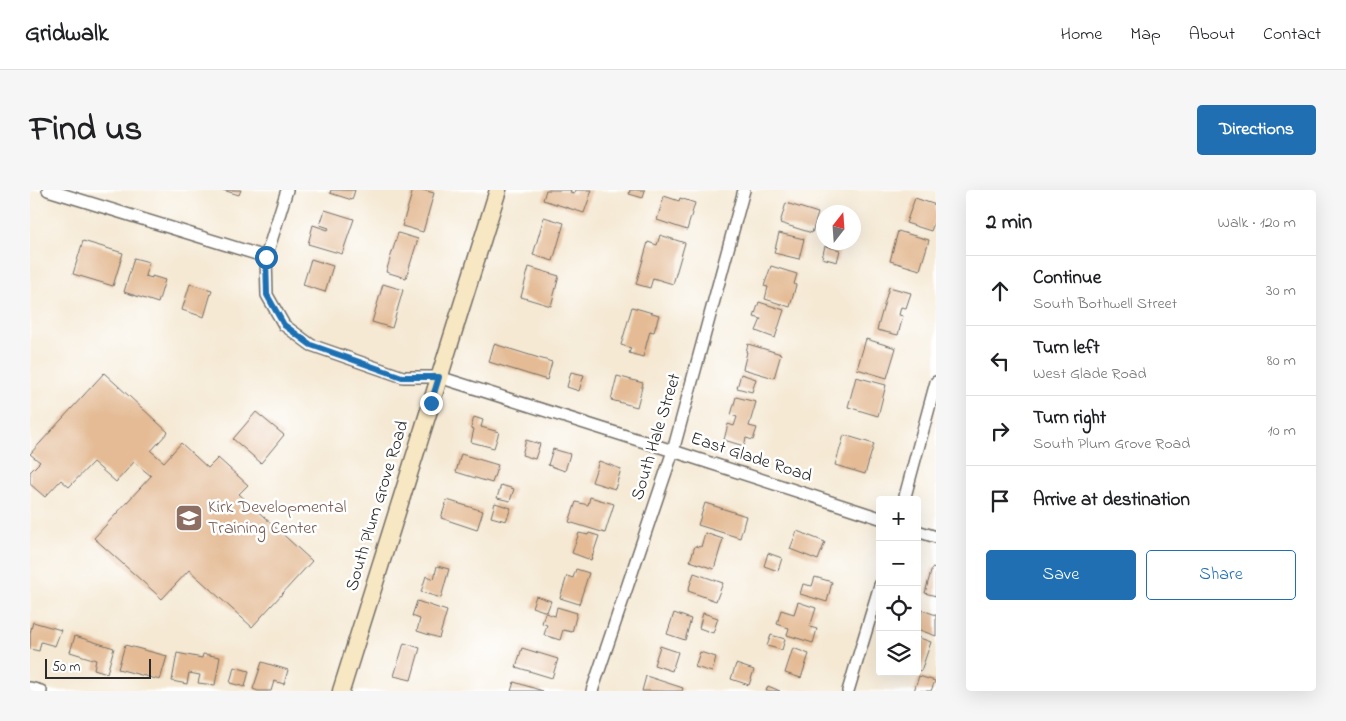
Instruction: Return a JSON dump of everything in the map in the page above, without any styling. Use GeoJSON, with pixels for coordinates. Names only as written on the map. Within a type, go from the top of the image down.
{"type":"FeatureCollection","features":[{"type":"Feature","properties":{"kind":"main road","name":"South Plum Grove Road"},"geometry":{"type":"LineString","coordinates":[[341,691],[498,190]]}},
{"type":"Feature","properties":{"kind":"street"},"geometry":{"type":"LineString","coordinates":[[48,190],[266,257],[286,190]]}},
{"type":"Feature","properties":{"kind":"street","name":"South Hale Street"},"geometry":{"type":"LineString","coordinates":[[592,691],[673,450],[744,190]]}},
{"type":"Feature","properties":{"kind":"street","name":"East Glade Road"},"geometry":{"type":"LineString","coordinates":[[266,257],[267,295],[284,325],[311,345],[402,377],[439,377],[673,450],[876,517]]}},
{"type":"Feature","properties":{"kind":"street"},"geometry":{"type":"LineString","coordinates":[[905,496],[936,382]]}},
{"type":"Feature","properties":{"kind":"street"},"geometry":{"type":"LineString","coordinates":[[921,532],[936,537]]}},
{"type":"Feature","properties":{"kind":"street"},"geometry":{"type":"LineString","coordinates":[[848,691],[876,599]]}},
{"type":"Feature","properties":{"kind":"street"},"geometry":{"type":"LineString","coordinates":[[30,688],[42,691]]}},
{"type":"Feature","properties":{"kind":"building"},"geometry":{"type":"Polygon","coordinates":[[[223,190],[241,190],[239,195],[223,190]]]}},
{"type":"Feature","properties":{"kind":"building"},"geometry":{"type":"Polygon","coordinates":[[[331,190],[355,190],[352,200],[330,193],[331,190]]]}},
{"type":"Feature","properties":{"kind":"building"},"geometry":{"type":"Polygon","coordinates":[[[413,190],[434,193],[423,232],[402,226],[413,190]]]}},
{"type":"Feature","properties":{"kind":"building"},"geometry":{"type":"Polygon","coordinates":[[[546,190],[571,190],[570,193],[574,194],[576,190],[592,190],[584,213],[543,200],[546,190]]]}},
{"type":"Feature","properties":{"kind":"building"},"geometry":{"type":"Polygon","coordinates":[[[630,190],[645,190],[643,198],[629,194],[630,190]]]}},
{"type":"Feature","properties":{"kind":"building"},"geometry":{"type":"Polygon","coordinates":[[[664,196],[679,201],[680,198],[695,203],[687,230],[657,220],[664,196]]]}},
{"type":"Feature","properties":{"kind":"building"},"geometry":{"type":"Polygon","coordinates":[[[915,198],[936,205],[936,217],[931,231],[906,223],[915,198]]]}},
{"type":"Feature","properties":{"kind":"building"},"geometry":{"type":"Polygon","coordinates":[[[786,203],[816,212],[812,233],[780,223],[786,203]]]}},
{"type":"Feature","properties":{"kind":"building"},"geometry":{"type":"Polygon","coordinates":[[[325,210],[354,219],[342,254],[308,244],[313,225],[328,230],[329,228],[320,225],[325,210]]]}},
{"type":"Feature","properties":{"kind":"building"},"geometry":{"type":"Polygon","coordinates":[[[544,217],[564,223],[553,261],[533,255],[544,217]]]}},
{"type":"Feature","properties":{"kind":"building"},"geometry":{"type":"Polygon","coordinates":[[[898,231],[929,240],[920,270],[890,261],[898,231]]]}},
{"type":"Feature","properties":{"kind":"building"},"geometry":{"type":"Polygon","coordinates":[[[398,233],[418,239],[406,278],[386,272],[398,233]]]}},
{"type":"Feature","properties":{"kind":"building"},"geometry":{"type":"Polygon","coordinates":[[[779,233],[804,239],[799,259],[774,253],[779,233]]]}},
{"type":"Feature","properties":{"kind":"building"},"geometry":{"type":"Polygon","coordinates":[[[660,235],[685,243],[673,284],[653,278],[650,288],[636,284],[648,242],[657,245],[660,235]]]}},
{"type":"Feature","properties":{"kind":"building"},"geometry":{"type":"Polygon","coordinates":[[[83,241],[123,253],[113,286],[73,274],[83,241]]]}},
{"type":"Feature","properties":{"kind":"building"},"geometry":{"type":"Polygon","coordinates":[[[824,250],[840,250],[837,262],[822,258],[824,250]]]}},
{"type":"Feature","properties":{"kind":"building"},"geometry":{"type":"Polygon","coordinates":[[[134,258],[149,262],[145,276],[165,280],[158,303],[124,292],[134,258]]]}},
{"type":"Feature","properties":{"kind":"building"},"geometry":{"type":"Polygon","coordinates":[[[311,259],[333,266],[325,292],[303,285],[311,259]]]}},
{"type":"Feature","properties":{"kind":"building"},"geometry":{"type":"Polygon","coordinates":[[[771,266],[797,274],[790,307],[765,299],[768,287],[764,286],[771,266]]]}},
{"type":"Feature","properties":{"kind":"building"},"geometry":{"type":"Polygon","coordinates":[[[529,267],[559,276],[551,306],[521,297],[529,267]]]}},
{"type":"Feature","properties":{"kind":"building"},"geometry":{"type":"Polygon","coordinates":[[[190,284],[212,290],[204,317],[182,310],[190,284]]]}},
{"type":"Feature","properties":{"kind":"building"},"geometry":{"type":"Polygon","coordinates":[[[383,284],[403,290],[392,328],[372,322],[383,284]]]}},
{"type":"Feature","properties":{"kind":"building"},"geometry":{"type":"Polygon","coordinates":[[[889,287],[911,293],[906,308],[901,307],[899,315],[903,316],[898,335],[877,330],[889,287]]]}},
{"type":"Feature","properties":{"kind":"building"},"geometry":{"type":"Polygon","coordinates":[[[759,302],[784,310],[775,338],[756,331],[761,319],[754,317],[759,302]]]}},
{"type":"Feature","properties":{"kind":"building"},"geometry":{"type":"Polygon","coordinates":[[[632,307],[659,315],[654,332],[650,331],[643,357],[629,353],[631,348],[621,345],[632,307]]]}},
{"type":"Feature","properties":{"kind":"building"},"geometry":{"type":"Polygon","coordinates":[[[866,339],[896,348],[887,378],[857,369],[866,339]]]}},
{"type":"Feature","properties":{"kind":"building"},"geometry":{"type":"Polygon","coordinates":[[[494,344],[552,362],[547,380],[489,362],[494,344]]]}},
{"type":"Feature","properties":{"kind":"building"},"geometry":{"type":"Polygon","coordinates":[[[748,344],[781,354],[774,378],[743,369],[748,344]]]}},
{"type":"Feature","properties":{"kind":"building"},"geometry":{"type":"Polygon","coordinates":[[[571,372],[584,375],[579,391],[567,387],[571,372]]]}},
{"type":"Feature","properties":{"kind":"building","name":"Kirk Developmental Training Center"},"geometry":{"type":"Polygon","coordinates":[[[104,373],[168,432],[151,451],[164,462],[181,443],[208,468],[218,458],[248,485],[239,494],[312,561],[252,627],[189,570],[162,599],[94,538],[151,476],[134,462],[116,482],[93,462],[69,487],[61,480],[45,497],[30,484],[30,472],[40,462],[30,454],[104,373]]]}},
{"type":"Feature","properties":{"kind":"building"},"geometry":{"type":"Polygon","coordinates":[[[741,374],[756,379],[752,392],[737,388],[741,374]]]}},
{"type":"Feature","properties":{"kind":"building"},"geometry":{"type":"Polygon","coordinates":[[[617,376],[643,383],[637,407],[611,400],[617,376]]]}},
{"type":"Feature","properties":{"kind":"building"},"geometry":{"type":"Polygon","coordinates":[[[856,377],[886,385],[878,416],[848,407],[856,377]]]}},
{"type":"Feature","properties":{"kind":"building"},"geometry":{"type":"Polygon","coordinates":[[[736,397],[756,402],[749,426],[757,428],[753,440],[746,438],[744,446],[724,440],[728,424],[734,426],[737,417],[731,415],[736,397]]]}},
{"type":"Feature","properties":{"kind":"building"},"geometry":{"type":"Polygon","coordinates":[[[256,412],[284,435],[261,463],[233,439],[256,412]]]}},
{"type":"Feature","properties":{"kind":"building"},"geometry":{"type":"Polygon","coordinates":[[[474,417],[483,420],[481,427],[499,432],[494,448],[471,442],[474,429],[471,428],[474,417]]]}},
{"type":"Feature","properties":{"kind":"building"},"geometry":{"type":"Polygon","coordinates":[[[844,435],[874,444],[865,474],[835,465],[844,435]]]}},
{"type":"Feature","properties":{"kind":"building"},"geometry":{"type":"Polygon","coordinates":[[[526,440],[540,444],[535,459],[522,455],[526,440]]]}},
{"type":"Feature","properties":{"kind":"building"},"geometry":{"type":"Polygon","coordinates":[[[553,449],[570,454],[565,471],[548,465],[553,449]]]}},
{"type":"Feature","properties":{"kind":"building"},"geometry":{"type":"Polygon","coordinates":[[[461,454],[498,465],[492,483],[456,472],[461,454]]]}},
{"type":"Feature","properties":{"kind":"building"},"geometry":{"type":"Polygon","coordinates":[[[599,461],[621,469],[615,489],[592,482],[599,461]]]}},
{"type":"Feature","properties":{"kind":"building"},"geometry":{"type":"Polygon","coordinates":[[[501,485],[514,489],[510,501],[497,498],[501,485]]]}},
{"type":"Feature","properties":{"kind":"building"},"geometry":{"type":"Polygon","coordinates":[[[590,497],[614,504],[605,533],[569,522],[576,502],[588,505],[590,497]]]}},
{"type":"Feature","properties":{"kind":"building"},"geometry":{"type":"Polygon","coordinates":[[[447,500],[483,511],[477,530],[441,518],[447,500]]]}},
{"type":"Feature","properties":{"kind":"building"},"geometry":{"type":"Polygon","coordinates":[[[495,503],[511,508],[506,521],[491,517],[495,503]]]}},
{"type":"Feature","properties":{"kind":"building"},"geometry":{"type":"Polygon","coordinates":[[[705,503],[746,516],[740,538],[698,525],[705,503]]]}},
{"type":"Feature","properties":{"kind":"building"},"geometry":{"type":"Polygon","coordinates":[[[797,531],[825,542],[818,560],[790,549],[797,531]]]}},
{"type":"Feature","properties":{"kind":"building"},"geometry":{"type":"Polygon","coordinates":[[[579,533],[599,536],[591,560],[572,553],[579,533]]]}},
{"type":"Feature","properties":{"kind":"building"},"geometry":{"type":"Polygon","coordinates":[[[705,533],[723,539],[714,569],[690,561],[695,546],[701,547],[705,533]]]}},
{"type":"Feature","properties":{"kind":"building"},"geometry":{"type":"Polygon","coordinates":[[[768,553],[782,558],[778,571],[764,566],[768,553]]]}},
{"type":"Feature","properties":{"kind":"building"},"geometry":{"type":"Polygon","coordinates":[[[437,566],[449,569],[441,598],[421,592],[426,576],[434,579],[437,566]]]}},
{"type":"Feature","properties":{"kind":"building"},"geometry":{"type":"Polygon","coordinates":[[[932,568],[936,569],[936,596],[925,593],[932,568]]]}},
{"type":"Feature","properties":{"kind":"building"},"geometry":{"type":"Polygon","coordinates":[[[576,569],[589,573],[579,604],[560,598],[567,576],[573,578],[576,569]]]}},
{"type":"Feature","properties":{"kind":"building"},"geometry":{"type":"Polygon","coordinates":[[[694,573],[723,583],[716,601],[688,591],[694,573]]]}},
{"type":"Feature","properties":{"kind":"building"},"geometry":{"type":"Polygon","coordinates":[[[815,577],[832,582],[827,602],[800,594],[803,584],[812,586],[815,577]]]}},
{"type":"Feature","properties":{"kind":"building"},"geometry":{"type":"Polygon","coordinates":[[[536,596],[551,601],[547,612],[532,607],[536,596]]]}},
{"type":"Feature","properties":{"kind":"building"},"geometry":{"type":"Polygon","coordinates":[[[417,601],[447,611],[439,638],[417,631],[420,619],[412,616],[417,601]]]}},
{"type":"Feature","properties":{"kind":"building"},"geometry":{"type":"Polygon","coordinates":[[[798,602],[816,608],[810,627],[817,629],[813,643],[787,635],[789,628],[777,624],[781,610],[794,614],[798,602]]]}},
{"type":"Feature","properties":{"kind":"building"},"geometry":{"type":"Polygon","coordinates":[[[557,607],[577,613],[572,632],[563,630],[560,640],[544,635],[547,625],[542,623],[545,613],[555,616],[557,607]]]}},
{"type":"Feature","properties":{"kind":"building"},"geometry":{"type":"Polygon","coordinates":[[[922,610],[936,615],[936,636],[921,630],[922,610]]]}},
{"type":"Feature","properties":{"kind":"building"},"geometry":{"type":"Polygon","coordinates":[[[674,613],[691,619],[685,640],[667,634],[674,613]]]}},
{"type":"Feature","properties":{"kind":"building"},"geometry":{"type":"Polygon","coordinates":[[[703,613],[718,618],[713,633],[699,628],[703,613]]]}},
{"type":"Feature","properties":{"kind":"building"},"geometry":{"type":"Polygon","coordinates":[[[33,622],[61,630],[55,646],[41,642],[39,651],[30,649],[30,633],[33,622]]]}},
{"type":"Feature","properties":{"kind":"building"},"geometry":{"type":"Polygon","coordinates":[[[771,635],[785,639],[782,650],[767,646],[771,635]]]}},
{"type":"Feature","properties":{"kind":"building"},"geometry":{"type":"Polygon","coordinates":[[[75,636],[114,648],[107,673],[94,669],[96,660],[70,652],[75,636]]]}},
{"type":"Feature","properties":{"kind":"building"},"geometry":{"type":"Polygon","coordinates":[[[921,638],[931,642],[921,671],[921,638]]]}},
{"type":"Feature","properties":{"kind":"building"},"geometry":{"type":"Polygon","coordinates":[[[404,643],[420,648],[411,680],[394,676],[404,643]]]}},
{"type":"Feature","properties":{"kind":"building"},"geometry":{"type":"Polygon","coordinates":[[[125,645],[167,656],[160,680],[118,669],[125,645]]]}},
{"type":"Feature","properties":{"kind":"building"},"geometry":{"type":"Polygon","coordinates":[[[660,646],[678,652],[672,671],[654,665],[660,646]]]}},
{"type":"Feature","properties":{"kind":"building"},"geometry":{"type":"Polygon","coordinates":[[[522,648],[558,659],[552,678],[516,667],[522,648]]]}},
{"type":"Feature","properties":{"kind":"building"},"geometry":{"type":"Polygon","coordinates":[[[793,648],[809,654],[801,678],[785,673],[793,648]]]}},
{"type":"Feature","properties":{"kind":"building"},"geometry":{"type":"Polygon","coordinates":[[[700,652],[716,657],[712,672],[695,667],[700,652]]]}},
{"type":"Feature","properties":{"kind":"building"},"geometry":{"type":"Polygon","coordinates":[[[177,653],[202,658],[203,654],[220,657],[215,685],[198,683],[200,675],[189,673],[187,684],[172,681],[177,653]]]}},
{"type":"Feature","properties":{"kind":"building"},"geometry":{"type":"Polygon","coordinates":[[[262,662],[288,670],[284,684],[274,681],[271,691],[253,689],[262,662]]]}},
{"type":"Feature","properties":{"kind":"building"},"geometry":{"type":"Polygon","coordinates":[[[736,664],[754,670],[749,685],[731,679],[736,664]]]}},
{"type":"Feature","properties":{"kind":"building"},"geometry":{"type":"Polygon","coordinates":[[[234,667],[249,671],[245,687],[230,683],[234,667]]]}},
{"type":"Feature","properties":{"kind":"building"},"geometry":{"type":"Polygon","coordinates":[[[646,676],[683,688],[682,691],[642,691],[646,676]]]}},
{"type":"Feature","properties":{"kind":"building"},"geometry":{"type":"Polygon","coordinates":[[[919,676],[935,681],[931,691],[914,691],[919,676]]]}},
{"type":"Feature","properties":{"kind":"building"},"geometry":{"type":"Polygon","coordinates":[[[514,682],[543,691],[511,691],[514,682]]]}},
{"type":"Feature","properties":{"kind":"building"},"geometry":{"type":"Polygon","coordinates":[[[768,686],[780,691],[766,691],[768,686]]]}},
{"type":"Feature","properties":{"kind":"place","name":"Kirk Developmental Training Center"},"geometry":{"type":"Point","coordinates":[189,518]}},
{"type":"Feature","properties":{"kind":"route"},"geometry":{"type":"LineString","coordinates":[[266,257],[267,295],[284,325],[311,345],[402,377],[439,377],[431,403]]}}]}
